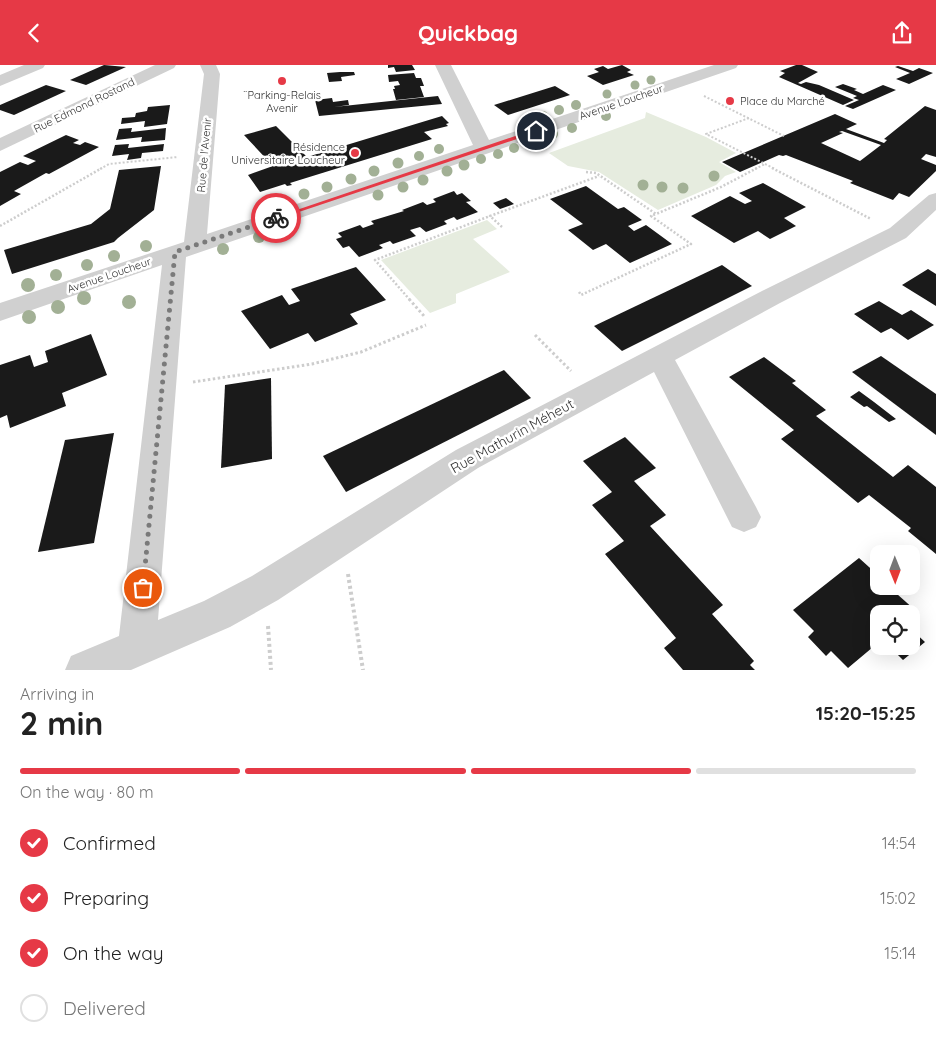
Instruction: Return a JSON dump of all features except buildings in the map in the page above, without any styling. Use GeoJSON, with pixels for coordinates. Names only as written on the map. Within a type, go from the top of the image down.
{"type":"FeatureCollection","features":[{"type":"Feature","properties":{"kind":"street"},"geometry":{"type":"LineString","coordinates":[[0,81],[37,65]]}},
{"type":"Feature","properties":{"kind":"street","name":"Rue Edmond Rostand"},"geometry":{"type":"LineString","coordinates":[[0,145],[168,65]]}},
{"type":"Feature","properties":{"kind":"street","name":"Rue de l'Avenir"},"geometry":{"type":"LineString","coordinates":[[137,648],[162,386],[185,249],[204,154],[212,74],[208,65]]}},
{"type":"Feature","properties":{"kind":"street"},"geometry":{"type":"LineString","coordinates":[[443,65],[484,148]]}},
{"type":"Feature","properties":{"kind":"street"},"geometry":{"type":"LineString","coordinates":[[680,65],[699,76]]}},
{"type":"Feature","properties":{"kind":"street","name":"Avenue Loucheur"},"geometry":{"type":"LineString","coordinates":[[0,312],[730,65]]}},
{"type":"Feature","properties":{"kind":"street","name":"Rue Mathurin Méheut"},"geometry":{"type":"LineString","coordinates":[[85,670],[217,614],[265,588],[467,459],[772,297],[898,233],[933,205]]}},
{"type":"Feature","properties":{"kind":"street"},"geometry":{"type":"LineString","coordinates":[[660,357],[744,517]]}},
{"type":"Feature","properties":{"kind":"path"},"geometry":{"type":"LineString","coordinates":[[669,86],[678,90],[690,89],[784,136]]}},
{"type":"Feature","properties":{"kind":"path"},"geometry":{"type":"LineString","coordinates":[[749,118],[706,134],[898,233]]}},
{"type":"Feature","properties":{"kind":"path"},"geometry":{"type":"LineString","coordinates":[[0,226],[109,164],[204,154]]}},
{"type":"Feature","properties":{"kind":"path"},"geometry":{"type":"LineString","coordinates":[[579,292],[581,295],[692,243],[652,216],[722,187],[765,163]]}},
{"type":"Feature","properties":{"kind":"path"},"geometry":{"type":"LineString","coordinates":[[586,172],[599,176],[656,214]]}},
{"type":"Feature","properties":{"kind":"path"},"geometry":{"type":"LineString","coordinates":[[424,316],[375,260],[599,176]]}},
{"type":"Feature","properties":{"kind":"path"},"geometry":{"type":"LineString","coordinates":[[490,216],[502,227]]}},
{"type":"Feature","properties":{"kind":"path"},"geometry":{"type":"LineString","coordinates":[[162,386],[312,364],[361,352],[426,325]]}},
{"type":"Feature","properties":{"kind":"path"},"geometry":{"type":"LineString","coordinates":[[535,335],[593,392]]}},
{"type":"Feature","properties":{"kind":"path"},"geometry":{"type":"LineString","coordinates":[[342,540],[363,670]]}},
{"type":"Feature","properties":{"kind":"path"},"geometry":{"type":"LineString","coordinates":[[265,588],[271,670]]}},
{"type":"Feature","properties":{"kind":"shaded area"},"geometry":{"type":"Polygon","coordinates":[[[646,112],[706,137],[736,153],[719,162],[736,172],[725,176],[716,185],[658,210],[599,172],[568,166],[549,153],[645,118],[646,112]]]}},
{"type":"Feature","properties":{"kind":"shaded area"},"geometry":{"type":"Polygon","coordinates":[[[487,220],[497,229],[473,239],[510,272],[456,294],[456,303],[430,313],[381,260],[487,220]]]}},
{"type":"Feature","properties":{"kind":"way so far"},"geometry":{"type":"LineString","coordinates":[[143,588],[175,252],[276,218]]}},
{"type":"Feature","properties":{"kind":"place","name":"¨Parking-Relais Avenir"},"geometry":{"type":"Point","coordinates":[282,81]}},
{"type":"Feature","properties":{"kind":"place","name":"Place du Marché"},"geometry":{"type":"Point","coordinates":[730,101]}},
{"type":"Feature","properties":{"kind":"place","name":"Résidence Universitaire Loucheur"},"geometry":{"type":"Point","coordinates":[355,153]}},
{"type":"Feature","properties":{"kind":"route"},"geometry":{"type":"LineString","coordinates":[[276,218],[536,131]]}}]}
